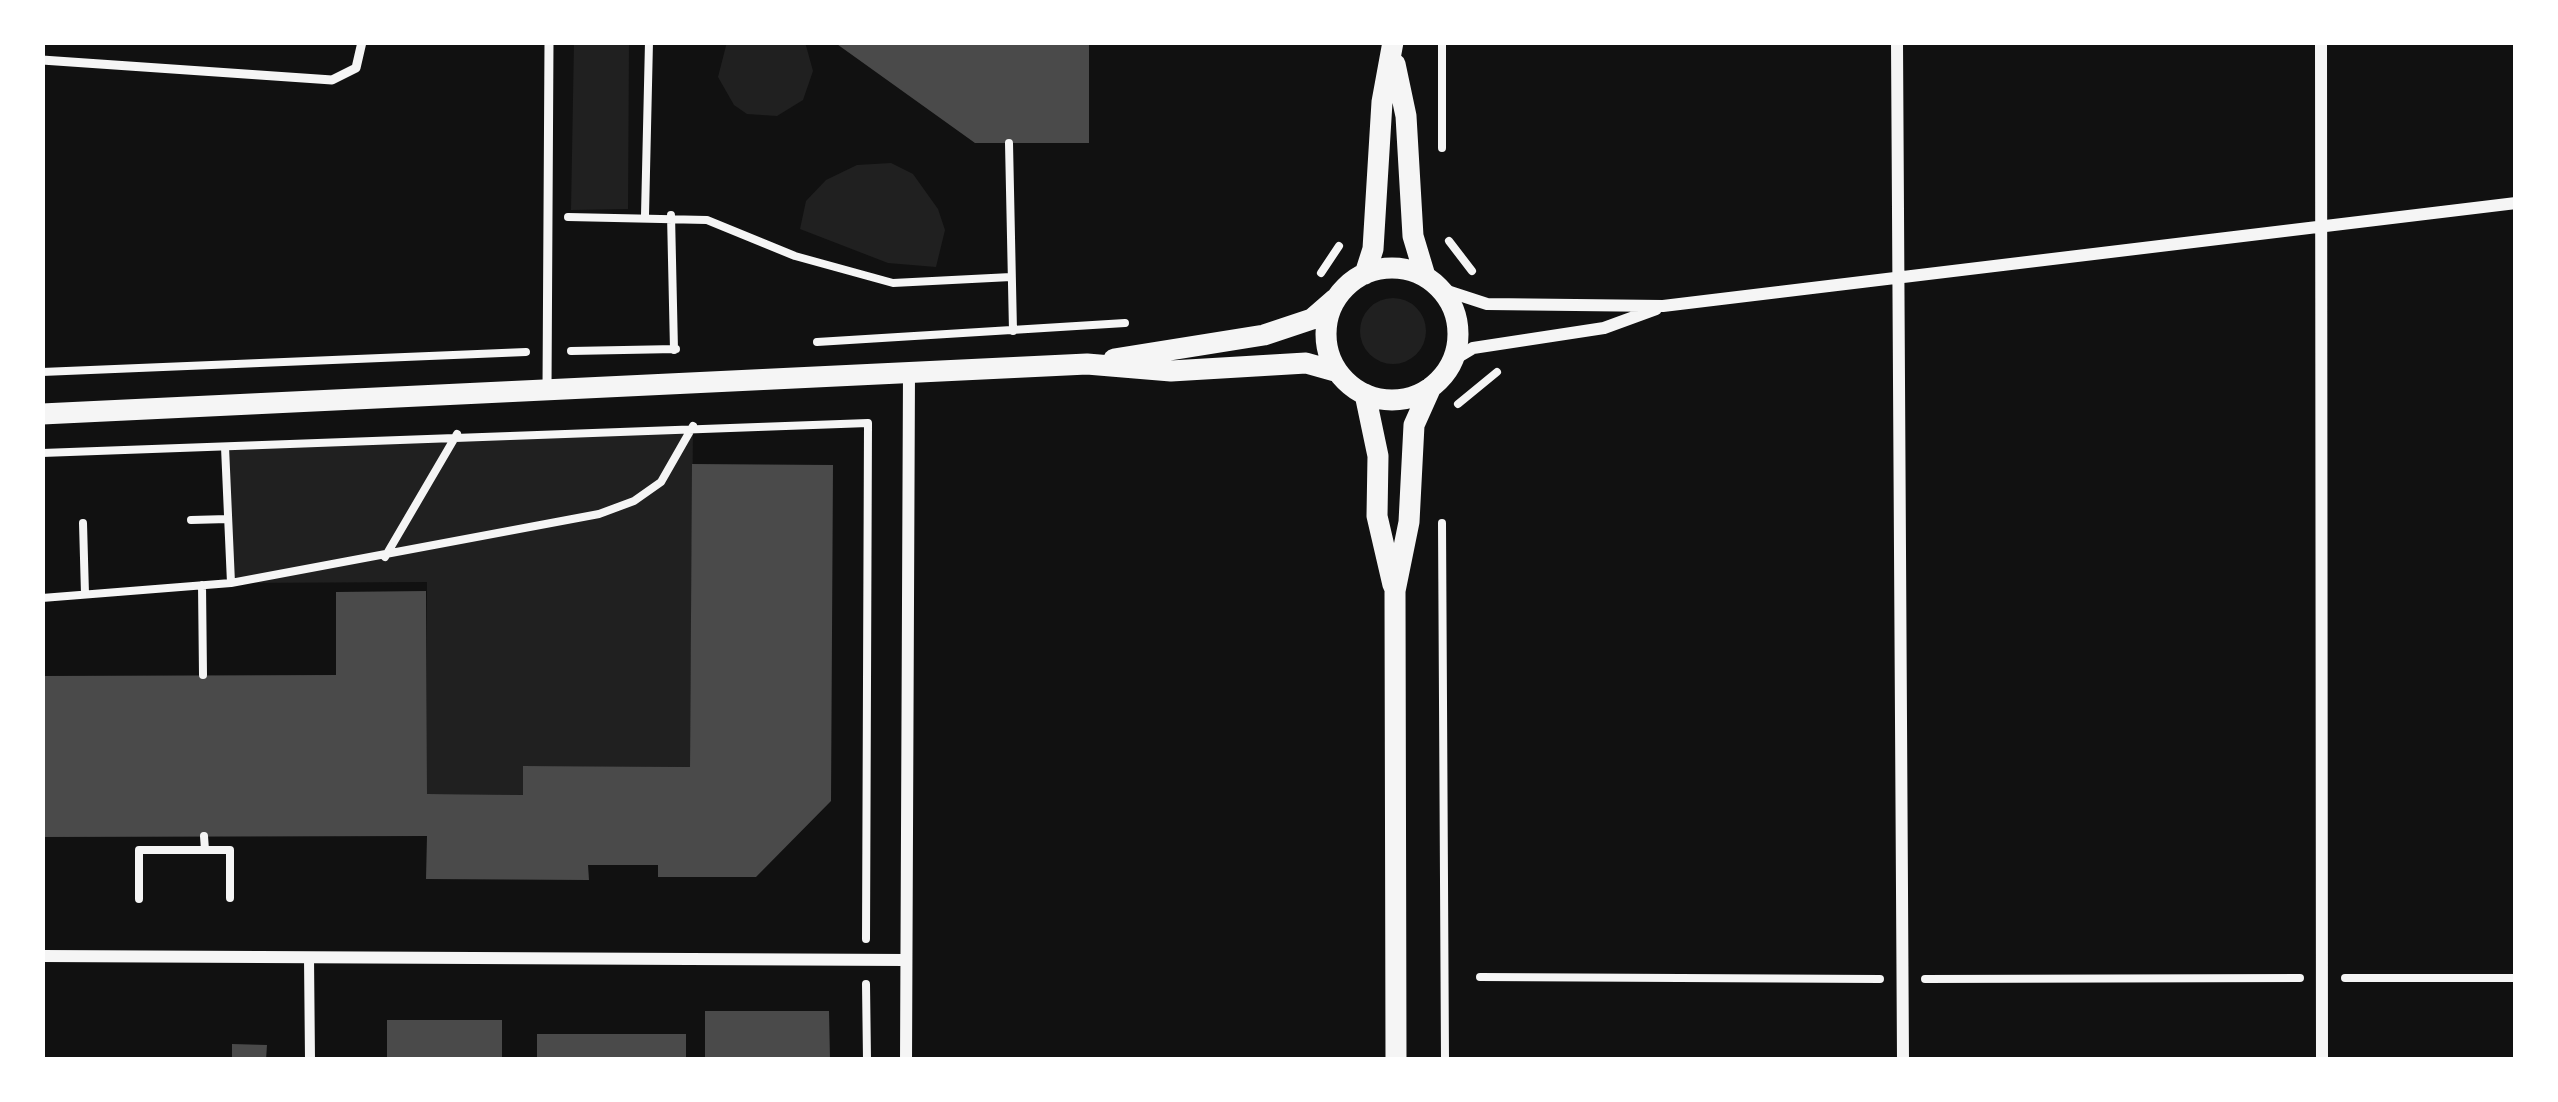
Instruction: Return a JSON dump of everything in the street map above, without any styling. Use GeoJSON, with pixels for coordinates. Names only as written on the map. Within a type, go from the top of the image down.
{"type":"FeatureCollection","features":[{"type":"Feature","properties":{"kind":"street"},"geometry":{"type":"LineString","coordinates":[[1897,42],[1904,1060]]}},
{"type":"Feature","properties":{"kind":"street"},"geometry":{"type":"LineString","coordinates":[[2321,42],[2322,1060]]}},
{"type":"Feature","properties":{"kind":"street"},"geometry":{"type":"LineString","coordinates":[[1393,47],[1406,116],[1411,212],[1433,282],[1457,322],[1453,360]]}},
{"type":"Feature","properties":{"kind":"street"},"geometry":{"type":"LineString","coordinates":[[1365,274],[1373,249],[1382,102],[1393,47]]}},
{"type":"Feature","properties":{"kind":"street"},"geometry":{"type":"LineString","coordinates":[[42,414],[1087,364],[1264,335],[1312,319],[1365,274],[1384,268],[1487,304],[1663,306],[1898,282],[2516,203]]}},
{"type":"Feature","properties":{"kind":"street"},"geometry":{"type":"LineString","coordinates":[[1336,299],[1326,336],[1338,372]]}},
{"type":"Feature","properties":{"kind":"street"},"geometry":{"type":"LineString","coordinates":[[1396,1060],[1395,591],[1409,522],[1414,425],[1431,387],[1453,360],[1473,348],[1604,328],[1663,306]]}},
{"type":"Feature","properties":{"kind":"street"},"geometry":{"type":"LineString","coordinates":[[1087,364],[1171,371],[1306,363],[1338,372],[1365,394],[1400,400],[1431,387]]}},
{"type":"Feature","properties":{"kind":"street"},"geometry":{"type":"LineString","coordinates":[[907,1060],[909,372]]}},
{"type":"Feature","properties":{"kind":"street"},"geometry":{"type":"LineString","coordinates":[[1365,394],[1378,456],[1377,516],[1395,591]]}},
{"type":"Feature","properties":{"kind":"street"},"geometry":{"type":"LineString","coordinates":[[42,956],[906,960]]}},
{"type":"Feature","properties":{"kind":"street"},"geometry":{"type":"LineString","coordinates":[[309,958],[310,1060]]}},
{"type":"Feature","properties":{"kind":"lane"},"geometry":{"type":"LineString","coordinates":[[42,60],[332,80],[356,68],[362,42]]}},
{"type":"Feature","properties":{"kind":"lane"},"geometry":{"type":"LineString","coordinates":[[547,387],[549,42]]}},
{"type":"Feature","properties":{"kind":"path"},"geometry":{"type":"LineString","coordinates":[[645,215],[649,42]]}},
{"type":"Feature","properties":{"kind":"path"},"geometry":{"type":"LineString","coordinates":[[1442,42],[1442,171]]}},
{"type":"Feature","properties":{"kind":"path"},"geometry":{"type":"LineString","coordinates":[[1010,143],[1012,332]]}},
{"type":"Feature","properties":{"kind":"path"},"geometry":{"type":"LineString","coordinates":[[1411,212],[1442,214],[1460,261],[1475,274]]}},
{"type":"Feature","properties":{"kind":"path"},"geometry":{"type":"LineString","coordinates":[[548,218],[670,215],[707,220],[795,256],[893,283],[1011,278]]}},
{"type":"Feature","properties":{"kind":"path"},"geometry":{"type":"LineString","coordinates":[[670,215],[674,350]]}},
{"type":"Feature","properties":{"kind":"path"},"geometry":{"type":"LineString","coordinates":[[1313,284],[1345,238]]}},
{"type":"Feature","properties":{"kind":"path"},"geometry":{"type":"LineString","coordinates":[[814,343],[1149,321]]}},
{"type":"Feature","properties":{"kind":"path"},"geometry":{"type":"LineString","coordinates":[[42,372],[698,348]]}},
{"type":"Feature","properties":{"kind":"path"},"geometry":{"type":"LineString","coordinates":[[1454,409],[1476,384]]}},
{"type":"Feature","properties":{"kind":"path"},"geometry":{"type":"LineString","coordinates":[[42,453],[458,434],[868,423],[867,1060]]}},
{"type":"Feature","properties":{"kind":"path"},"geometry":{"type":"LineString","coordinates":[[42,598],[231,583],[514,534],[634,501],[661,482],[693,426]]}},
{"type":"Feature","properties":{"kind":"path"},"geometry":{"type":"LineString","coordinates":[[384,558],[458,434]]}},
{"type":"Feature","properties":{"kind":"path"},"geometry":{"type":"LineString","coordinates":[[225,447],[231,583]]}},
{"type":"Feature","properties":{"kind":"path"},"geometry":{"type":"LineString","coordinates":[[1442,508],[1445,1060]]}},
{"type":"Feature","properties":{"kind":"path"},"geometry":{"type":"LineString","coordinates":[[190,520],[228,519]]}},
{"type":"Feature","properties":{"kind":"path"},"geometry":{"type":"LineString","coordinates":[[83,523],[86,595]]}},
{"type":"Feature","properties":{"kind":"path"},"geometry":{"type":"LineString","coordinates":[[202,585],[203,675]]}},
{"type":"Feature","properties":{"kind":"path"},"geometry":{"type":"LineString","coordinates":[[204,836],[205,850]]}},
{"type":"Feature","properties":{"kind":"path"},"geometry":{"type":"LineString","coordinates":[[139,899],[139,850],[230,850],[230,898]]}},
{"type":"Feature","properties":{"kind":"path"},"geometry":{"type":"LineString","coordinates":[[2323,978],[2516,978]]}},
{"type":"Feature","properties":{"kind":"shaded area"},"geometry":{"type":"Polygon","coordinates":[[[574,42],[629,42],[628,209],[571,210],[574,42]]]}},
{"type":"Feature","properties":{"kind":"shaded area"},"geometry":{"type":"Polygon","coordinates":[[[727,42],[805,42],[813,71],[803,100],[777,116],[747,114],[734,105],[718,77],[727,42]]]}},
{"type":"Feature","properties":{"kind":"shaded area"},"geometry":{"type":"Polygon","coordinates":[[[891,163],[913,174],[938,209],[945,230],[936,267],[888,263],[800,229],[806,201],[826,180],[857,165],[891,163]]]}},
{"type":"Feature","properties":{"kind":"shaded area"},"geometry":{"type":"Polygon","coordinates":[[[1393,298],[1416,308],[1426,331],[1416,354],[1393,364],[1370,354],[1360,331],[1370,308],[1393,298]]]}},
{"type":"Feature","properties":{"kind":"shaded area"},"geometry":{"type":"Polygon","coordinates":[[[693,426],[690,767],[524,766],[523,795],[427,794],[427,582],[231,583],[225,447],[693,426]]]}},
{"type":"Feature","properties":{"kind":"building"},"geometry":{"type":"Polygon","coordinates":[[[834,42],[1089,42],[1089,143],[975,143],[834,42]]]}},
{"type":"Feature","properties":{"kind":"building"},"geometry":{"type":"Polygon","coordinates":[[[692,464],[833,465],[831,801],[756,877],[658,877],[658,865],[588,865],[589,880],[426,879],[427,836],[42,837],[42,676],[336,675],[336,592],[426,591],[427,794],[523,795],[523,766],[690,767],[692,464]]]}},
{"type":"Feature","properties":{"kind":"building"},"geometry":{"type":"Polygon","coordinates":[[[705,1011],[829,1011],[830,1060],[705,1060],[705,1011]]]}},
{"type":"Feature","properties":{"kind":"building"},"geometry":{"type":"Polygon","coordinates":[[[387,1020],[502,1020],[502,1060],[387,1060],[387,1020]]]}},
{"type":"Feature","properties":{"kind":"building"},"geometry":{"type":"Polygon","coordinates":[[[537,1034],[686,1034],[686,1060],[537,1060],[537,1034]]]}},
{"type":"Feature","properties":{"kind":"building"},"geometry":{"type":"Polygon","coordinates":[[[232,1044],[267,1045],[266,1060],[232,1060],[232,1044]]]}}]}
